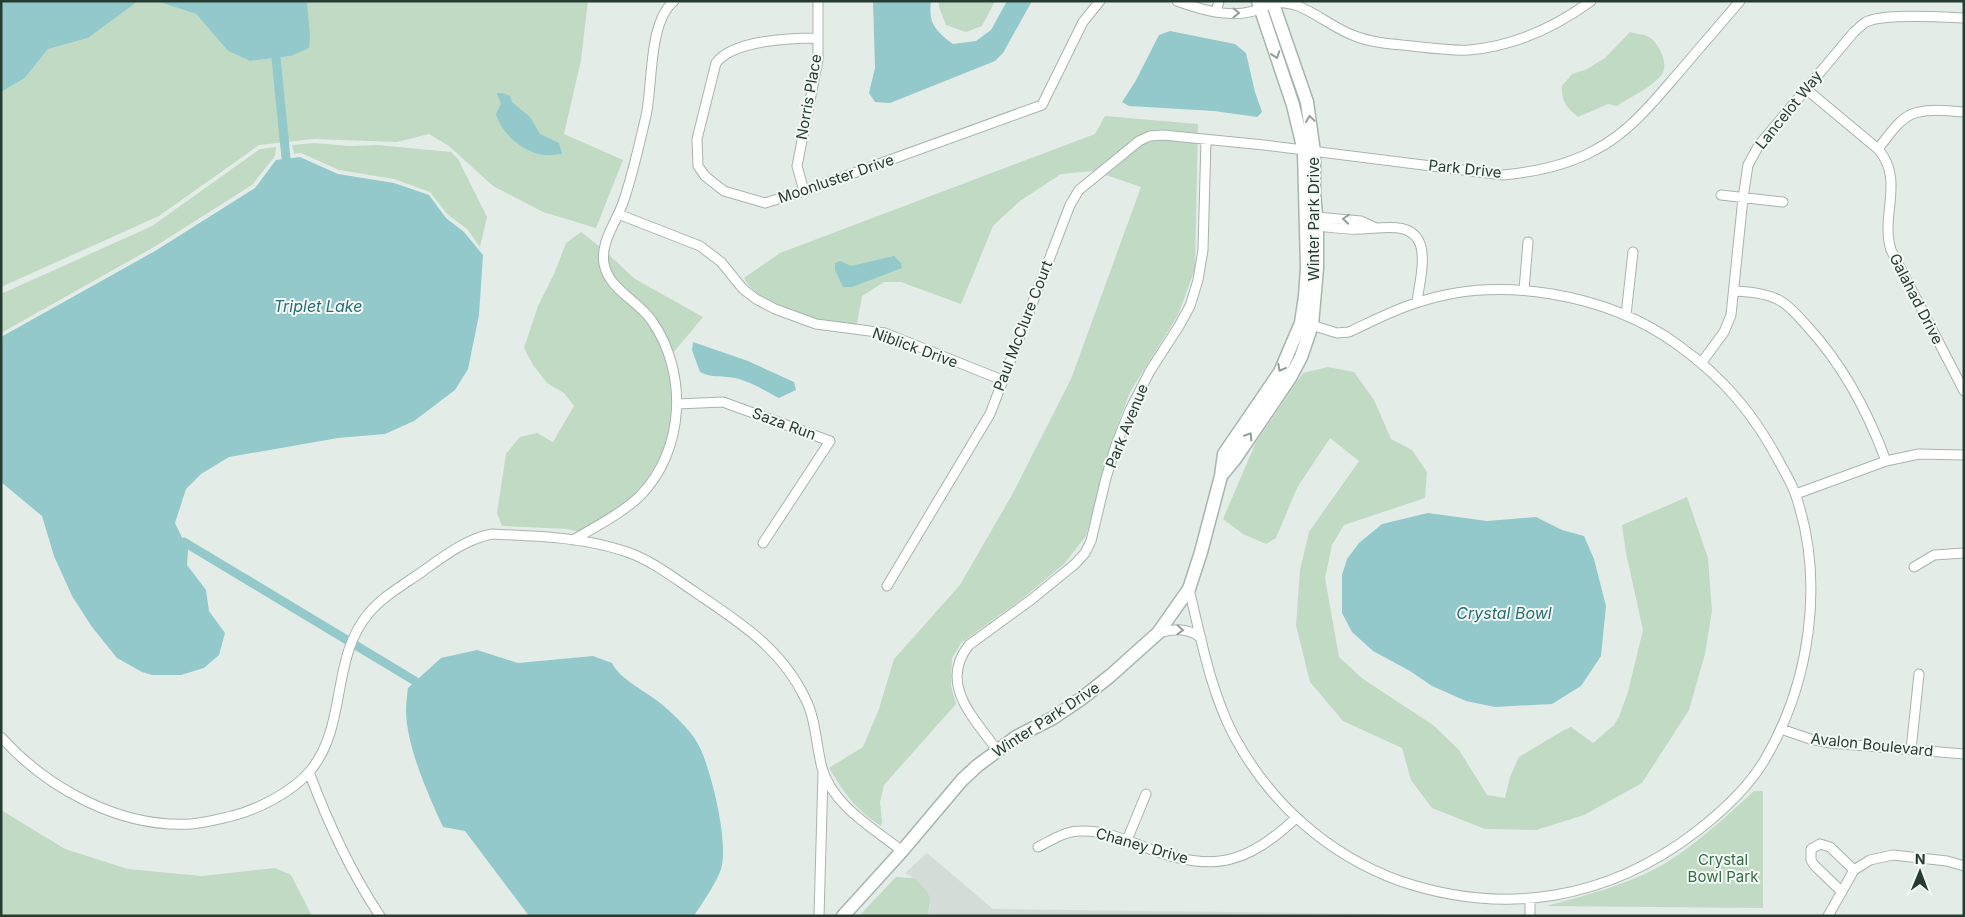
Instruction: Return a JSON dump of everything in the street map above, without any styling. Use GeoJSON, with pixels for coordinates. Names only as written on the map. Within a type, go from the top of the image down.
{"type":"FeatureCollection","features":[{"type":"Feature","properties":{"kind":"street"},"geometry":{"type":"LineString","coordinates":[[573,540],[622,510],[640,496],[662,465],[676,424],[676,379],[670,356],[661,334],[650,318],[615,285],[607,275],[604,263],[604,248],[608,232],[618,214],[634,168],[650,101],[653,50],[664,13],[674,1]]}},
{"type":"Feature","properties":{"kind":"street","name":"Norris Place"},"geometry":{"type":"LineString","coordinates":[[804,191],[797,166],[818,60],[818,1]]}},
{"type":"Feature","properties":{"kind":"street","name":"Moonluster Drive"},"geometry":{"type":"LineString","coordinates":[[818,38],[786,38],[747,45],[721,56],[716,62],[698,139],[698,166],[705,176],[724,191],[765,203],[804,191],[1042,105],[1083,22],[1100,1]]}},
{"type":"Feature","properties":{"kind":"street"},"geometry":{"type":"LineString","coordinates":[[1177,1],[1216,12],[1248,13],[1262,4],[1286,2],[1298,6],[1336,28],[1357,37],[1380,42],[1449,50],[1468,50],[1497,46],[1525,39],[1570,16],[1591,1]]}},
{"type":"Feature","properties":{"kind":"street"},"geometry":{"type":"LineString","coordinates":[[1216,12],[1220,1]]}},
{"type":"Feature","properties":{"kind":"street","name":"Park Drive"},"geometry":{"type":"LineString","coordinates":[[1309,151],[1503,174],[1532,172],[1560,165],[1594,151],[1634,122],[1740,1]]}},
{"type":"Feature","properties":{"kind":"street","name":"Winter Park Drive"},"geometry":{"type":"LineString","coordinates":[[1272,2],[1307,102],[1309,151],[1306,324]]}},
{"type":"Feature","properties":{"kind":"street","name":"Winter Park Drive"},"geometry":{"type":"LineString","coordinates":[[843,916],[902,851],[962,780],[997,750],[1081,699],[1110,676],[1158,633],[1189,589],[1202,552],[1221,476],[1224,454],[1280,372],[1306,324],[1316,268],[1317,221],[1309,151],[1262,4]]}},
{"type":"Feature","properties":{"kind":"street","name":"Lancelot Way"},"geometry":{"type":"LineString","coordinates":[[1702,362],[1724,332],[1731,315],[1748,165],[1759,145],[1854,32],[1867,22],[1879,18],[1964,18]]}},
{"type":"Feature","properties":{"kind":"street","name":"Galahad Drive"},"geometry":{"type":"LineString","coordinates":[[1806,90],[1886,157],[1891,181],[1887,229],[1890,250],[1964,391]]}},
{"type":"Feature","properties":{"kind":"street"},"geometry":{"type":"LineString","coordinates":[[1878,149],[1903,120],[1911,115],[1921,112],[1964,112]]}},
{"type":"Feature","properties":{"kind":"street","name":"Paul McClure Court"},"geometry":{"type":"LineString","coordinates":[[887,586],[990,414],[1070,205],[1079,190],[1139,141],[1150,136],[1163,135],[1206,140]]}},
{"type":"Feature","properties":{"kind":"street"},"geometry":{"type":"LineString","coordinates":[[1206,140],[1309,151]]}},
{"type":"Feature","properties":{"kind":"street","name":"Park Avenue"},"geometry":{"type":"LineString","coordinates":[[997,750],[966,708],[960,696],[956,683],[957,667],[961,655],[969,645],[1032,599],[1075,564],[1085,553],[1091,541],[1106,478],[1116,445],[1130,410],[1150,371],[1190,306],[1198,280],[1203,250],[1206,140]]}},
{"type":"Feature","properties":{"kind":"street"},"geometry":{"type":"LineString","coordinates":[[1722,195],[1783,202]]}},
{"type":"Feature","properties":{"kind":"street","name":"Niblick Drive"},"geometry":{"type":"LineString","coordinates":[[618,214],[700,246],[721,262],[743,289],[756,299],[775,309],[816,324],[884,333],[1002,380]]}},
{"type":"Feature","properties":{"kind":"street"},"geometry":{"type":"LineString","coordinates":[[1317,221],[1361,230],[1374,227],[1394,227],[1404,229],[1413,234],[1421,245],[1422,254],[1417,302]]}},
{"type":"Feature","properties":{"kind":"street"},"geometry":{"type":"LineString","coordinates":[[1524,290],[1528,242]]}},
{"type":"Feature","properties":{"kind":"street"},"geometry":{"type":"LineString","coordinates":[[1626,315],[1633,252]]}},
{"type":"Feature","properties":{"kind":"street"},"geometry":{"type":"LineString","coordinates":[[1189,589],[1220,706],[1251,766],[1271,792],[1296,818],[1334,848],[1362,865],[1408,884],[1445,894],[1476,900],[1530,901],[1600,885],[1640,868],[1689,837],[1717,816],[1741,793],[1763,763],[1781,729],[1796,688],[1805,654],[1810,606],[1810,572],[1806,537],[1796,494],[1774,452],[1746,407],[1702,362],[1663,334],[1626,315],[1588,302],[1556,294],[1524,290],[1454,294],[1417,302],[1349,332],[1337,333],[1306,324]]}},
{"type":"Feature","properties":{"kind":"street"},"geometry":{"type":"LineString","coordinates":[[1734,290],[1764,295],[1779,300],[1793,311],[1819,339],[1862,403],[1886,461]]}},
{"type":"Feature","properties":{"kind":"street","name":"Saza Run"},"geometry":{"type":"LineString","coordinates":[[677,404],[723,402],[830,441],[763,542]]}},
{"type":"Feature","properties":{"kind":"street"},"geometry":{"type":"LineString","coordinates":[[1796,494],[1886,461],[1919,454],[1964,455]]}},
{"type":"Feature","properties":{"kind":"street"},"geometry":{"type":"LineString","coordinates":[[1,737],[56,784],[98,807],[137,819],[164,824],[192,824],[247,812],[269,802],[309,772],[321,755],[336,716],[342,673],[350,649],[368,613],[380,602],[444,556],[478,536],[492,534],[602,544],[629,552],[680,581],[759,637],[793,676],[806,700],[823,770],[819,916]]}},
{"type":"Feature","properties":{"kind":"street"},"geometry":{"type":"LineString","coordinates":[[1914,567],[1934,555],[1964,553]]}},
{"type":"Feature","properties":{"kind":"street"},"geometry":{"type":"LineString","coordinates":[[1158,633],[1173,629],[1185,630],[1195,632],[1201,638]]}},
{"type":"Feature","properties":{"kind":"street"},"geometry":{"type":"LineString","coordinates":[[1911,750],[1919,674]]}},
{"type":"Feature","properties":{"kind":"street","name":"Avalon Boulevard"},"geometry":{"type":"LineString","coordinates":[[1781,729],[1810,739],[1830,743],[1964,754]]}},
{"type":"Feature","properties":{"kind":"street"},"geometry":{"type":"LineString","coordinates":[[823,770],[832,788],[844,805],[902,851]]}},
{"type":"Feature","properties":{"kind":"street"},"geometry":{"type":"LineString","coordinates":[[309,772],[341,850],[380,916]]}},
{"type":"Feature","properties":{"kind":"street"},"geometry":{"type":"LineString","coordinates":[[1127,840],[1146,794]]}},
{"type":"Feature","properties":{"kind":"street","name":"Chaney Drive"},"geometry":{"type":"LineString","coordinates":[[1038,846],[1063,834],[1080,831],[1099,832],[1127,840],[1169,856],[1190,861],[1213,862],[1238,857],[1258,849],[1276,837],[1296,818]]}},
{"type":"Feature","properties":{"kind":"street"},"geometry":{"type":"LineString","coordinates":[[1842,892],[1814,865],[1811,860],[1811,849],[1820,844],[1830,847],[1854,870]]}},
{"type":"Feature","properties":{"kind":"street"},"geometry":{"type":"LineString","coordinates":[[1828,916],[1854,870],[1870,860],[1893,855],[1946,860],[1964,866]]}},
{"type":"Feature","properties":{"kind":"street"},"geometry":{"type":"LineString","coordinates":[[1530,901],[1530,916]]}},
{"type":"Feature","properties":{"kind":"shaded area"},"geometry":{"type":"Polygon","coordinates":[[[927,853],[993,909],[1393,914],[1393,916],[927,916],[931,905],[914,878],[905,873],[927,853]]]}},
{"type":"Feature","properties":{"kind":"green space"},"geometry":{"type":"Polygon","coordinates":[[[156,1],[196,14],[228,51],[250,61],[291,56],[310,35],[307,1],[588,1],[581,60],[564,134],[623,160],[596,228],[543,212],[493,186],[449,146],[429,134],[397,142],[314,139],[259,145],[159,216],[1,287],[1,92],[25,78],[48,49],[88,38],[137,2],[156,1]]]}},
{"type":"Feature","properties":{"kind":"green space"},"geometry":{"type":"Polygon","coordinates":[[[939,1],[995,1],[982,26],[966,32],[946,25],[939,7],[939,1]]]}},
{"type":"Feature","properties":{"kind":"green space"},"geometry":{"type":"Polygon","coordinates":[[[1630,32],[1647,36],[1653,40],[1664,59],[1662,74],[1647,87],[1617,106],[1608,104],[1578,117],[1565,104],[1562,86],[1572,74],[1587,69],[1605,58],[1630,32]]]}},
{"type":"Feature","properties":{"kind":"green space"},"geometry":{"type":"Polygon","coordinates":[[[1105,116],[1198,124],[1195,269],[1178,315],[1130,392],[1117,427],[1086,536],[1064,564],[1023,598],[961,643],[952,658],[951,686],[956,704],[884,785],[880,802],[881,826],[851,800],[829,768],[863,747],[879,709],[894,659],[960,585],[1013,493],[1071,379],[1141,187],[1094,171],[1061,174],[1020,201],[993,226],[961,304],[901,282],[884,282],[862,296],[857,324],[834,324],[797,314],[771,302],[750,287],[744,278],[780,253],[1095,134],[1105,116]]]}},
{"type":"Feature","properties":{"kind":"green space"},"geometry":{"type":"Polygon","coordinates":[[[314,143],[349,146],[378,145],[451,152],[458,159],[487,217],[480,247],[467,229],[448,215],[430,192],[394,179],[339,170],[301,153],[294,154],[292,145],[314,143]]]}},
{"type":"Feature","properties":{"kind":"green space"},"geometry":{"type":"Polygon","coordinates":[[[276,147],[275,156],[252,185],[154,247],[1,333],[1,294],[152,226],[260,149],[276,147]]]}},
{"type":"Feature","properties":{"kind":"green space"},"geometry":{"type":"Polygon","coordinates":[[[581,232],[600,247],[601,262],[608,284],[648,323],[660,343],[669,364],[673,386],[673,409],[669,431],[662,453],[652,473],[638,491],[618,508],[579,532],[568,529],[502,526],[497,513],[506,454],[520,437],[537,433],[553,442],[574,406],[564,393],[547,383],[533,365],[524,348],[538,306],[554,274],[566,243],[581,232]]]}},
{"type":"Feature","properties":{"kind":"green space"},"geometry":{"type":"Polygon","coordinates":[[[608,254],[635,279],[703,317],[673,353],[657,319],[618,281],[609,264],[608,254]]]}},
{"type":"Feature","properties":{"kind":"green space"},"geometry":{"type":"Polygon","coordinates":[[[1328,367],[1354,372],[1374,400],[1391,439],[1412,450],[1427,472],[1425,498],[1344,525],[1332,545],[1325,578],[1339,657],[1363,679],[1433,725],[1459,750],[1487,795],[1505,798],[1510,777],[1519,757],[1564,730],[1571,727],[1593,743],[1614,725],[1628,692],[1643,630],[1626,553],[1622,525],[1687,497],[1708,558],[1712,611],[1705,654],[1689,710],[1642,783],[1584,815],[1536,830],[1485,829],[1432,808],[1411,780],[1402,748],[1343,721],[1310,682],[1296,625],[1300,570],[1309,532],[1359,461],[1330,438],[1297,488],[1276,538],[1266,544],[1243,534],[1223,519],[1256,442],[1303,373],[1328,367]]]}},
{"type":"Feature","properties":{"kind":"green space","name":"Crystal Bowl Park"},"geometry":{"type":"Polygon","coordinates":[[[1754,791],[1763,791],[1763,908],[1546,906],[1613,887],[1660,866],[1696,842],[1754,791]]]}},
{"type":"Feature","properties":{"kind":"green space"},"geometry":{"type":"Polygon","coordinates":[[[1,810],[65,849],[128,869],[202,876],[275,868],[291,875],[312,916],[1,916],[1,810]]]}},
{"type":"Feature","properties":{"kind":"green space"},"geometry":{"type":"Polygon","coordinates":[[[896,877],[914,878],[926,890],[930,899],[927,916],[859,916],[896,877]]]}},
{"type":"Feature","properties":{"kind":"water"},"geometry":{"type":"Polygon","coordinates":[[[1,1],[149,1],[137,2],[88,38],[48,49],[25,78],[1,92],[1,1]]]}},
{"type":"Feature","properties":{"kind":"water"},"geometry":{"type":"Polygon","coordinates":[[[156,1],[307,1],[310,35],[309,48],[291,56],[250,61],[228,51],[196,14],[156,1]]]}},
{"type":"Feature","properties":{"kind":"water"},"geometry":{"type":"Polygon","coordinates":[[[873,1],[931,1],[930,9],[934,26],[953,44],[976,41],[991,30],[1007,1],[1032,1],[1003,53],[995,61],[890,103],[875,102],[869,93],[875,68],[873,1]]]}},
{"type":"Feature","properties":{"kind":"water"},"geometry":{"type":"Polygon","coordinates":[[[1170,31],[1235,44],[1246,53],[1255,92],[1262,112],[1257,117],[1214,111],[1129,106],[1122,102],[1135,82],[1159,35],[1170,31]]]}},
{"type":"Feature","properties":{"kind":"water"},"geometry":{"type":"Polygon","coordinates":[[[497,93],[510,96],[512,102],[530,117],[540,134],[559,143],[562,154],[547,155],[531,152],[512,139],[502,127],[496,114],[501,104],[497,93]]]}},
{"type":"Feature","properties":{"kind":"water","name":"Triplet Lake"},"geometry":{"type":"Polygon","coordinates":[[[300,157],[338,174],[394,183],[429,195],[446,218],[464,232],[483,255],[479,315],[468,369],[455,390],[414,421],[385,434],[338,438],[229,457],[201,474],[186,489],[175,523],[188,550],[187,565],[206,590],[209,611],[225,633],[219,655],[204,668],[181,675],[152,675],[142,672],[117,658],[92,627],[72,596],[54,556],[42,516],[1,482],[1,337],[155,251],[255,188],[276,160],[300,157]]]}},
{"type":"Feature","properties":{"kind":"water"},"geometry":{"type":"Polygon","coordinates":[[[894,256],[901,263],[902,268],[852,287],[843,287],[835,270],[835,263],[840,261],[851,266],[894,256]]]}},
{"type":"Feature","properties":{"kind":"water"},"geometry":{"type":"Polygon","coordinates":[[[693,342],[748,361],[794,382],[796,390],[779,398],[744,381],[700,372],[692,350],[693,342]]]}},
{"type":"Feature","properties":{"kind":"water","name":"Crystal Bowl"},"geometry":{"type":"Polygon","coordinates":[[[1428,513],[1487,521],[1536,517],[1562,530],[1584,536],[1594,559],[1606,606],[1601,656],[1581,686],[1552,704],[1495,707],[1466,701],[1432,686],[1410,671],[1373,651],[1352,632],[1342,613],[1342,575],[1347,559],[1359,543],[1382,524],[1428,513]]]}},
{"type":"Feature","properties":{"kind":"water"},"geometry":{"type":"Polygon","coordinates":[[[477,650],[518,663],[593,656],[612,663],[621,675],[664,706],[680,721],[698,743],[710,775],[718,809],[723,857],[719,874],[694,916],[529,916],[465,831],[443,827],[419,770],[410,740],[406,711],[408,688],[441,658],[477,650]]]}},
{"type":"Feature","properties":{"kind":"waterway"},"geometry":{"type":"LineString","coordinates":[[276,58],[286,158]]}},
{"type":"Feature","properties":{"kind":"waterway"},"geometry":{"type":"LineString","coordinates":[[184,542],[415,681]]}}]}
